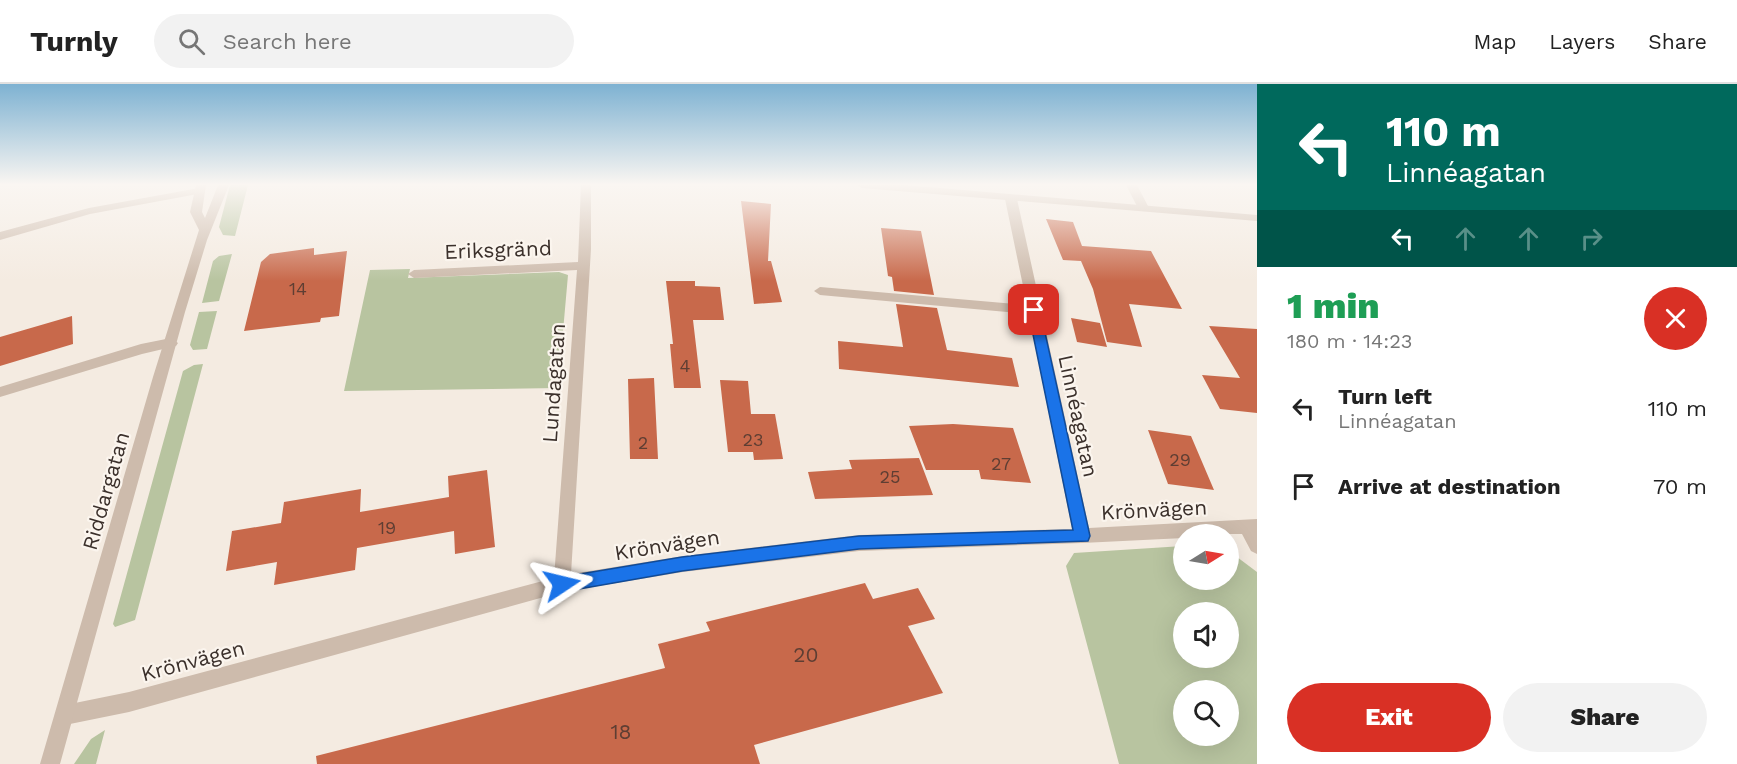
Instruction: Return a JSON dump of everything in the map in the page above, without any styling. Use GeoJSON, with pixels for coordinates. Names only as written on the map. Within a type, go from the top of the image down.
{"type":"FeatureCollection","features":[{"type":"Feature","properties":{"kind":"street"},"geometry":{"type":"LineString","coordinates":[[0,236],[69,217]]}},
{"type":"Feature","properties":{"kind":"street","name":"Riddargatan"},"geometry":{"type":"LineString","coordinates":[[198,217],[204,229]]}},
{"type":"Feature","properties":{"kind":"street","name":"Riddargatan"},"geometry":{"type":"LineString","coordinates":[[50,764],[204,229],[211,217]]}},
{"type":"Feature","properties":{"kind":"street","name":"Lundagatan"},"geometry":{"type":"LineString","coordinates":[[562,584],[585,217]]}},
{"type":"Feature","properties":{"kind":"street","name":"Linnéagatan"},"geometry":{"type":"LineString","coordinates":[[1015,217],[1082,536]]}},
{"type":"Feature","properties":{"kind":"street","name":"Eriksgränd"},"geometry":{"type":"LineString","coordinates":[[414,274],[583,266]]}},
{"type":"Feature","properties":{"kind":"street"},"geometry":{"type":"LineString","coordinates":[[820,291],[1034,310]]}},
{"type":"Feature","properties":{"kind":"street"},"geometry":{"type":"LineString","coordinates":[[0,392],[131,352],[171,343]]}},
{"type":"Feature","properties":{"kind":"street"},"geometry":{"type":"LineString","coordinates":[[1252,526],[1257,546]]}},
{"type":"Feature","properties":{"kind":"street","name":"Krönvägen"},"geometry":{"type":"LineString","coordinates":[[65,715],[129,702],[562,584],[682,564],[859,543],[1082,536],[1252,526]]}},
{"type":"Feature","properties":{"kind":"green space"},"geometry":{"type":"Polygon","coordinates":[[[222,217],[240,217],[235,236],[223,235],[219,227],[222,217]]]}},
{"type":"Feature","properties":{"kind":"green space"},"geometry":{"type":"Polygon","coordinates":[[[232,254],[219,301],[202,303],[213,261],[219,256],[232,254]]]}},
{"type":"Feature","properties":{"kind":"green space"},"geometry":{"type":"Polygon","coordinates":[[[410,269],[408,278],[559,272],[568,275],[558,388],[344,391],[370,270],[410,269]]]}},
{"type":"Feature","properties":{"kind":"green space"},"geometry":{"type":"Polygon","coordinates":[[[217,311],[207,349],[193,350],[190,345],[199,312],[217,311]]]}},
{"type":"Feature","properties":{"kind":"green space"},"geometry":{"type":"Polygon","coordinates":[[[203,364],[135,620],[115,627],[113,624],[183,371],[194,365],[203,364]]]}},
{"type":"Feature","properties":{"kind":"green space"},"geometry":{"type":"Polygon","coordinates":[[[1173,547],[1173,590],[1239,590],[1239,558],[1257,572],[1257,764],[1119,764],[1066,566],[1074,553],[1173,547]]]}},
{"type":"Feature","properties":{"kind":"green space"},"geometry":{"type":"Polygon","coordinates":[[[105,730],[96,764],[74,764],[91,739],[105,730]]]}},
{"type":"Feature","properties":{"kind":"building"},"geometry":{"type":"Polygon","coordinates":[[[743,217],[770,217],[768,261],[771,261],[782,302],[754,304],[743,217]]]}},
{"type":"Feature","properties":{"kind":"building"},"geometry":{"type":"Polygon","coordinates":[[[1046,219],[1073,222],[1082,246],[1151,251],[1182,309],[1129,304],[1142,347],[1107,342],[1093,289],[1081,261],[1063,260],[1046,219]]]}},
{"type":"Feature","properties":{"kind":"building"},"geometry":{"type":"Polygon","coordinates":[[[881,228],[921,231],[934,295],[894,291],[892,277],[888,276],[881,228]]]}},
{"type":"Feature","properties":{"kind":"building"},"geometry":{"type":"Polygon","coordinates":[[[314,248],[314,255],[347,251],[339,316],[321,318],[320,322],[244,331],[261,262],[270,254],[314,248]]]}},
{"type":"Feature","properties":{"kind":"building"},"geometry":{"type":"Polygon","coordinates":[[[666,281],[695,281],[695,286],[720,287],[724,320],[693,320],[701,388],[674,388],[670,344],[673,344],[666,281]]]}},
{"type":"Feature","properties":{"kind":"building"},"geometry":{"type":"Polygon","coordinates":[[[896,304],[937,308],[947,350],[1012,358],[1019,387],[839,369],[838,341],[903,347],[896,304]]]}},
{"type":"Feature","properties":{"kind":"building"},"geometry":{"type":"Polygon","coordinates":[[[72,316],[73,344],[0,366],[0,337],[72,316]]]}},
{"type":"Feature","properties":{"kind":"building"},"geometry":{"type":"Polygon","coordinates":[[[1071,318],[1100,323],[1107,347],[1077,342],[1071,318]]]}},
{"type":"Feature","properties":{"kind":"building"},"geometry":{"type":"Polygon","coordinates":[[[1209,326],[1257,329],[1257,413],[1220,409],[1202,375],[1240,378],[1209,326]]]}},
{"type":"Feature","properties":{"kind":"building"},"geometry":{"type":"Polygon","coordinates":[[[654,378],[658,459],[630,459],[628,379],[654,378]]]}},
{"type":"Feature","properties":{"kind":"building"},"geometry":{"type":"Polygon","coordinates":[[[720,380],[748,381],[751,414],[775,414],[783,459],[754,460],[753,452],[728,452],[720,380]]]}},
{"type":"Feature","properties":{"kind":"building"},"geometry":{"type":"Polygon","coordinates":[[[953,424],[1013,428],[1031,483],[981,479],[979,470],[926,470],[909,426],[953,424]]]}},
{"type":"Feature","properties":{"kind":"building"},"geometry":{"type":"Polygon","coordinates":[[[1148,430],[1191,436],[1214,490],[1168,484],[1148,430]]]}},
{"type":"Feature","properties":{"kind":"building"},"geometry":{"type":"Polygon","coordinates":[[[919,458],[933,495],[815,499],[808,472],[852,469],[849,460],[919,458]]]}},
{"type":"Feature","properties":{"kind":"building"},"geometry":{"type":"Polygon","coordinates":[[[487,470],[495,547],[455,554],[454,531],[357,548],[355,570],[274,585],[277,562],[226,571],[232,531],[281,523],[284,502],[361,489],[360,512],[449,497],[448,476],[487,470]]]}},
{"type":"Feature","properties":{"kind":"building"},"geometry":{"type":"Polygon","coordinates":[[[865,583],[873,599],[918,588],[935,619],[908,626],[943,693],[754,745],[760,764],[317,764],[316,756],[665,668],[658,644],[710,631],[706,622],[865,583]]]}},
{"type":"Feature","properties":{"kind":"route"},"geometry":{"type":"LineString","coordinates":[[562,584],[682,564],[859,543],[1082,536],[1034,310]]}}]}
